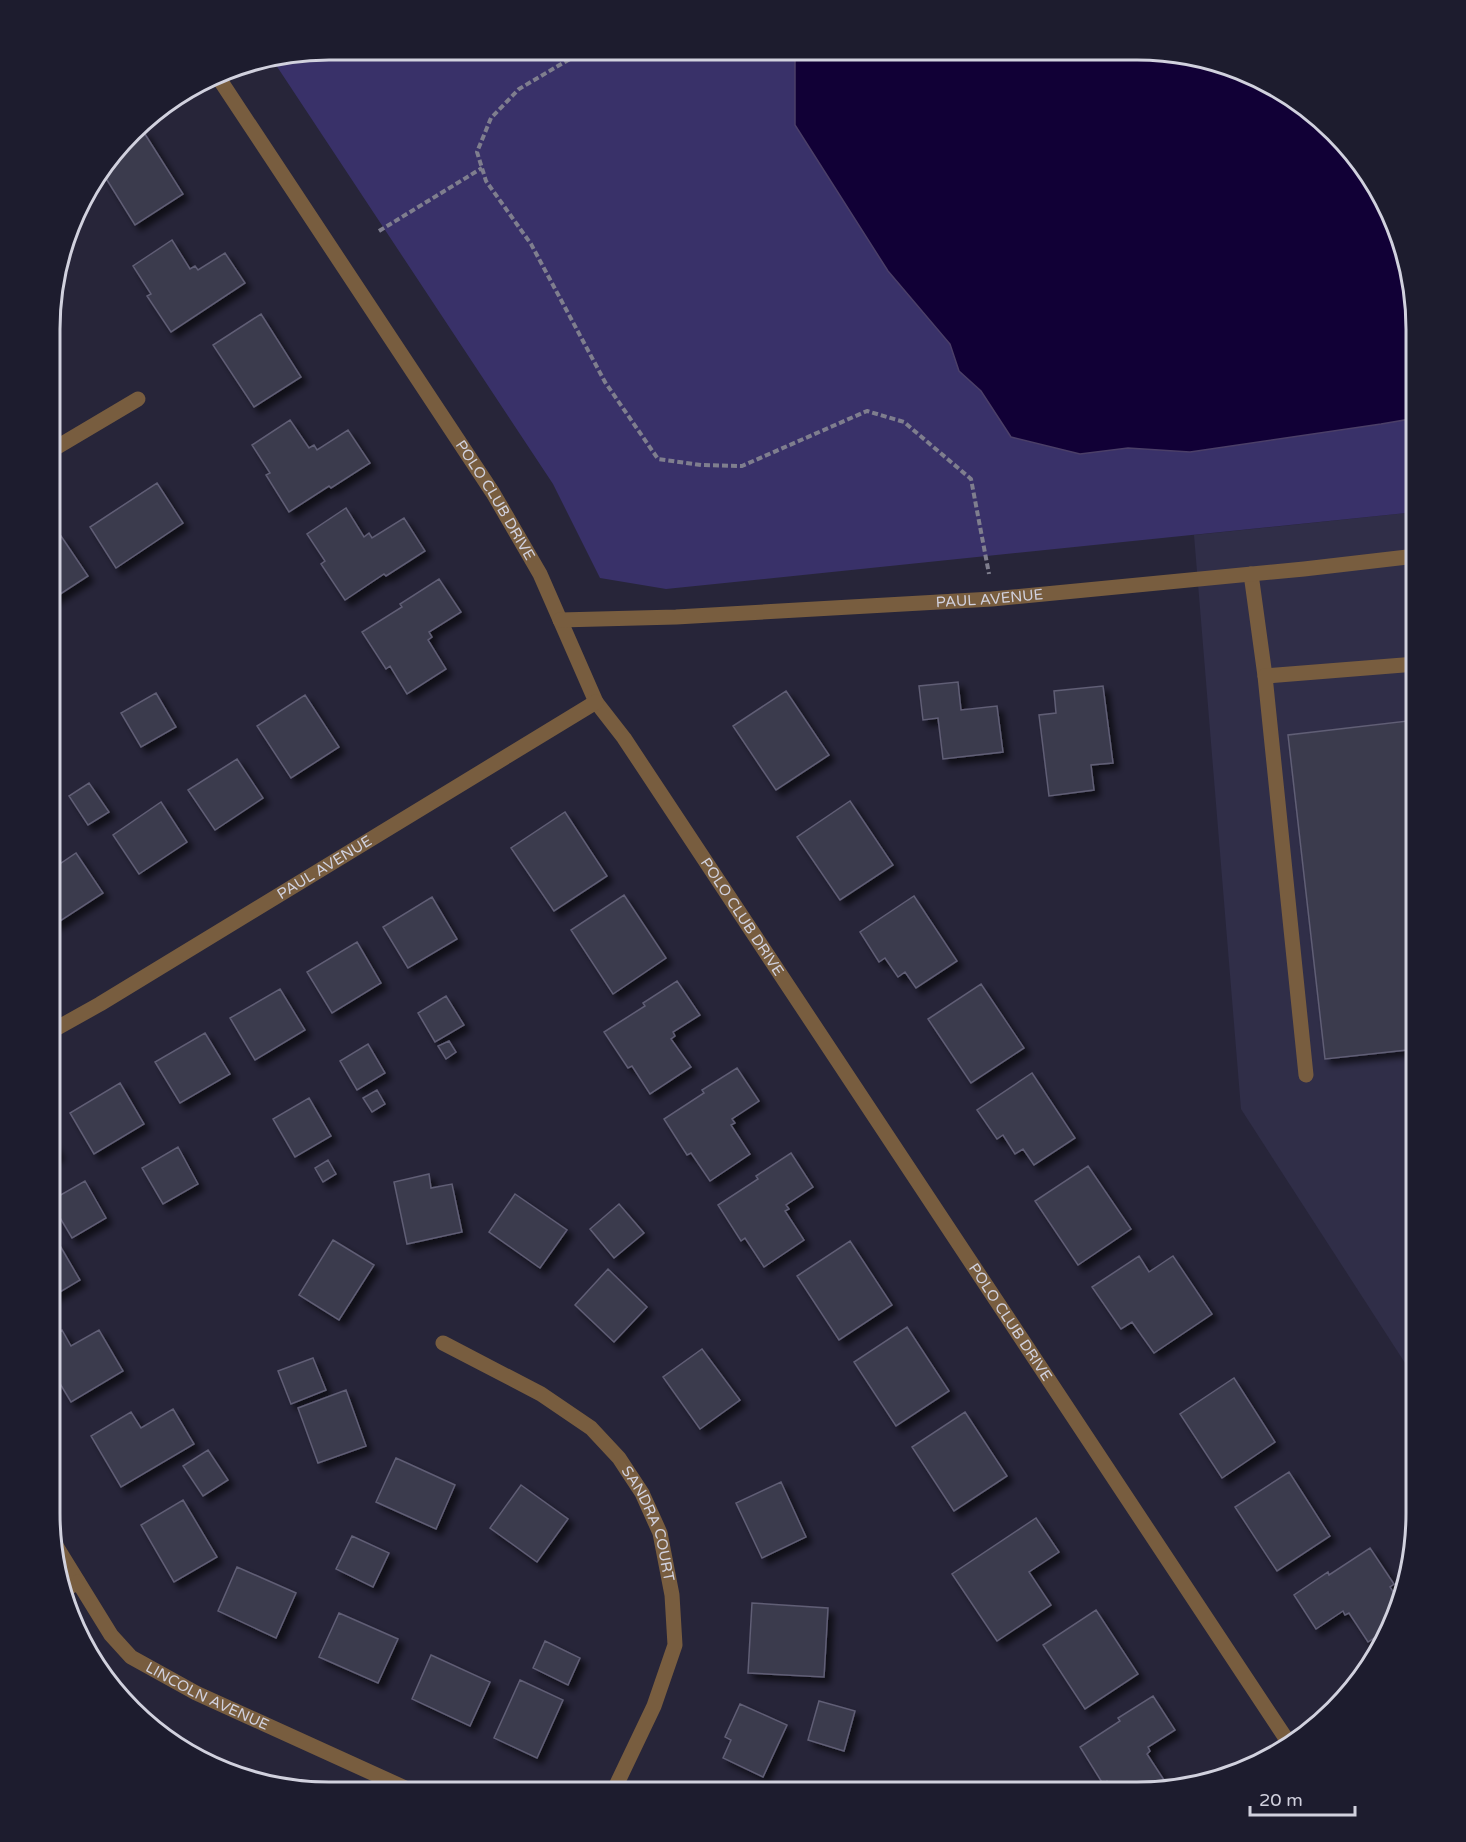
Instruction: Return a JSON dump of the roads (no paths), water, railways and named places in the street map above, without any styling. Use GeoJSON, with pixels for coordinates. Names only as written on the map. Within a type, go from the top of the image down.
{"type":"FeatureCollection","features":[{"type":"Feature","properties":{"kind":"street","name":"POLO CLUB DRIVE"},"geometry":{"type":"LineString","coordinates":[[221,82],[493,493],[540,574],[596,702],[624,738],[1285,1737]]}},
{"type":"Feature","properties":{"kind":"street"},"geometry":{"type":"LineString","coordinates":[[60,445],[138,399]]}},
{"type":"Feature","properties":{"kind":"street","name":"PAUL AVENUE"},"geometry":{"type":"LineString","coordinates":[[561,620],[676,617],[992,599],[1406,557]]}},
{"type":"Feature","properties":{"kind":"street"},"geometry":{"type":"LineString","coordinates":[[1251,574],[1265,676],[1306,1075]]}},
{"type":"Feature","properties":{"kind":"street"},"geometry":{"type":"LineString","coordinates":[[1265,676],[1406,665]]}},
{"type":"Feature","properties":{"kind":"street","name":"PAUL AVENUE"},"geometry":{"type":"LineString","coordinates":[[60,1026],[596,702]]}},
{"type":"Feature","properties":{"kind":"street","name":"SANDRA COURT"},"geometry":{"type":"LineString","coordinates":[[443,1343],[541,1394],[591,1428],[619,1458],[642,1493],[660,1533],[672,1595],[675,1646],[654,1706],[617,1782]]}},
{"type":"Feature","properties":{"kind":"street","name":"LINCOLN AVENUE"},"geometry":{"type":"LineString","coordinates":[[64,1559],[111,1635],[131,1657],[196,1693],[392,1782]]}},
{"type":"Feature","properties":{"kind":"street"},"geometry":{"type":"LineString","coordinates":[[70,1587],[78,1582]]}}]}
